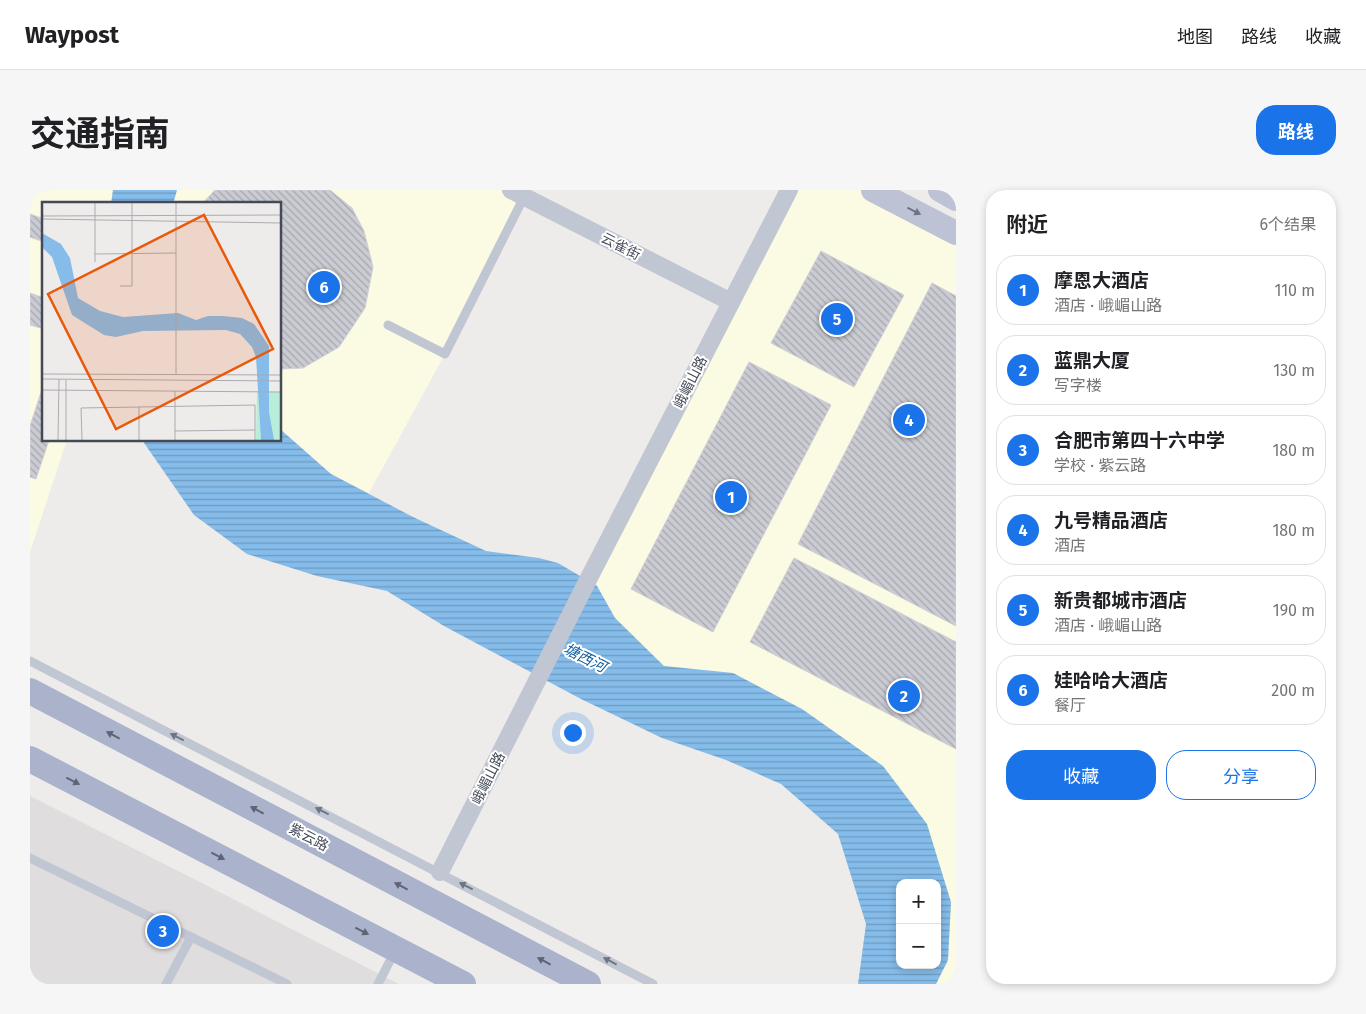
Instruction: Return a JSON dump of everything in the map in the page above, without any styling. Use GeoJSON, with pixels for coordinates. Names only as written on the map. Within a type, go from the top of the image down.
{"type":"FeatureCollection","features":[{"type":"Feature","properties":{"kind":"main road","name":"紫云路"},"geometry":{"type":"LineString","coordinates":[[30,691],[588,984]]}},
{"type":"Feature","properties":{"kind":"main road"},"geometry":{"type":"LineString","coordinates":[[30,759],[463,984]]}},
{"type":"Feature","properties":{"kind":"street","name":"峨嵋山路"},"geometry":{"type":"LineString","coordinates":[[440,872],[789,190]]}},
{"type":"Feature","properties":{"kind":"street"},"geometry":{"type":"LineString","coordinates":[[873,190],[956,233]]}},
{"type":"Feature","properties":{"kind":"street"},"geometry":{"type":"LineString","coordinates":[[940,190],[956,199]]}},
{"type":"Feature","properties":{"kind":"street","name":"云雀街"},"geometry":{"type":"LineString","coordinates":[[521,192],[731,302]]}},
{"type":"Feature","properties":{"kind":"lane"},"geometry":{"type":"LineString","coordinates":[[388,325],[445,354],[521,192]]}},
{"type":"Feature","properties":{"kind":"lane"},"geometry":{"type":"LineString","coordinates":[[30,661],[653,984]]}},
{"type":"Feature","properties":{"kind":"lane"},"geometry":{"type":"LineString","coordinates":[[30,858],[287,984]]}},
{"type":"Feature","properties":{"kind":"lane"},"geometry":{"type":"LineString","coordinates":[[166,984],[191,937]]}},
{"type":"Feature","properties":{"kind":"lane"},"geometry":{"type":"LineString","coordinates":[[378,984],[396,949]]}},
{"type":"Feature","properties":{"kind":"shaded area"},"geometry":{"type":"Polygon","coordinates":[[[30,190],[113,190],[111,202],[42,202],[42,441],[67,441],[30,552],[30,190]]]}},
{"type":"Feature","properties":{"kind":"shaded area"},"geometry":{"type":"Polygon","coordinates":[[[177,190],[511,190],[524,197],[445,354],[369,493],[331,474],[281,430],[281,202],[174,202],[177,190]]]}},
{"type":"Feature","properties":{"kind":"shaded area"},"geometry":{"type":"Polygon","coordinates":[[[789,190],[873,190],[956,233],[956,984],[936,984],[948,960],[951,902],[883,766],[802,709],[733,673],[664,666],[615,618],[591,574],[789,190]]]}},
{"type":"Feature","properties":{"kind":"shaded area"},"geometry":{"type":"Polygon","coordinates":[[[30,796],[194,879],[399,984],[30,984],[30,796]]]}},
{"type":"Feature","properties":{"kind":"water"},"geometry":{"type":"Polygon","coordinates":[[[113,190],[177,190],[174,202],[111,202],[113,190]]]}},
{"type":"Feature","properties":{"kind":"water","name":"塘西河"},"geometry":{"type":"Polygon","coordinates":[[[281,430],[331,474],[413,517],[486,551],[539,558],[558,563],[597,586],[615,618],[664,666],[733,673],[802,709],[883,766],[927,824],[951,902],[948,960],[936,984],[858,984],[866,924],[838,834],[781,784],[726,760],[662,738],[581,699],[444,626],[387,591],[317,576],[247,554],[194,515],[143,441],[281,441],[281,430]]]}},
{"type":"Feature","properties":{"kind":"building"},"geometry":{"type":"Polygon","coordinates":[[[215,190],[330,190],[352,208],[364,231],[373,267],[365,308],[339,347],[303,368],[281,369],[281,202],[204,202],[215,190]]]}},
{"type":"Feature","properties":{"kind":"building"},"geometry":{"type":"Polygon","coordinates":[[[30,214],[42,218],[42,241],[30,237],[30,214]]]}},
{"type":"Feature","properties":{"kind":"building"},"geometry":{"type":"Polygon","coordinates":[[[821,251],[904,295],[854,387],[771,343],[821,251]]]}},
{"type":"Feature","properties":{"kind":"building"},"geometry":{"type":"Polygon","coordinates":[[[932,283],[956,296],[956,626],[798,544],[932,283]]]}},
{"type":"Feature","properties":{"kind":"building"},"geometry":{"type":"Polygon","coordinates":[[[30,293],[42,297],[42,328],[30,325],[30,293]]]}},
{"type":"Feature","properties":{"kind":"building"},"geometry":{"type":"Polygon","coordinates":[[[749,362],[831,405],[713,632],[631,589],[749,362]]]}},
{"type":"Feature","properties":{"kind":"building"},"geometry":{"type":"Polygon","coordinates":[[[42,389],[42,441],[49,441],[36,479],[30,477],[30,426],[42,389]]]}},
{"type":"Feature","properties":{"kind":"building"},"geometry":{"type":"Polygon","coordinates":[[[794,558],[956,642],[956,749],[750,642],[794,558]]]}},
{"type":"Feature","properties":{"kind":"place","name":"娃哈哈大酒店"},"geometry":{"type":"Point","coordinates":[324,287]}},
{"type":"Feature","properties":{"kind":"place","name":"新贵都城市酒店"},"geometry":{"type":"Point","coordinates":[837,319]}},
{"type":"Feature","properties":{"kind":"place","name":"九号精品酒店"},"geometry":{"type":"Point","coordinates":[909,420]}},
{"type":"Feature","properties":{"kind":"place","name":"摩恩大酒店"},"geometry":{"type":"Point","coordinates":[731,497]}},
{"type":"Feature","properties":{"kind":"place","name":"蓝鼎大厦"},"geometry":{"type":"Point","coordinates":[904,696]}},
{"type":"Feature","properties":{"kind":"place","name":"合肥市第四十六中学"},"geometry":{"type":"Point","coordinates":[163,931]}}]}
